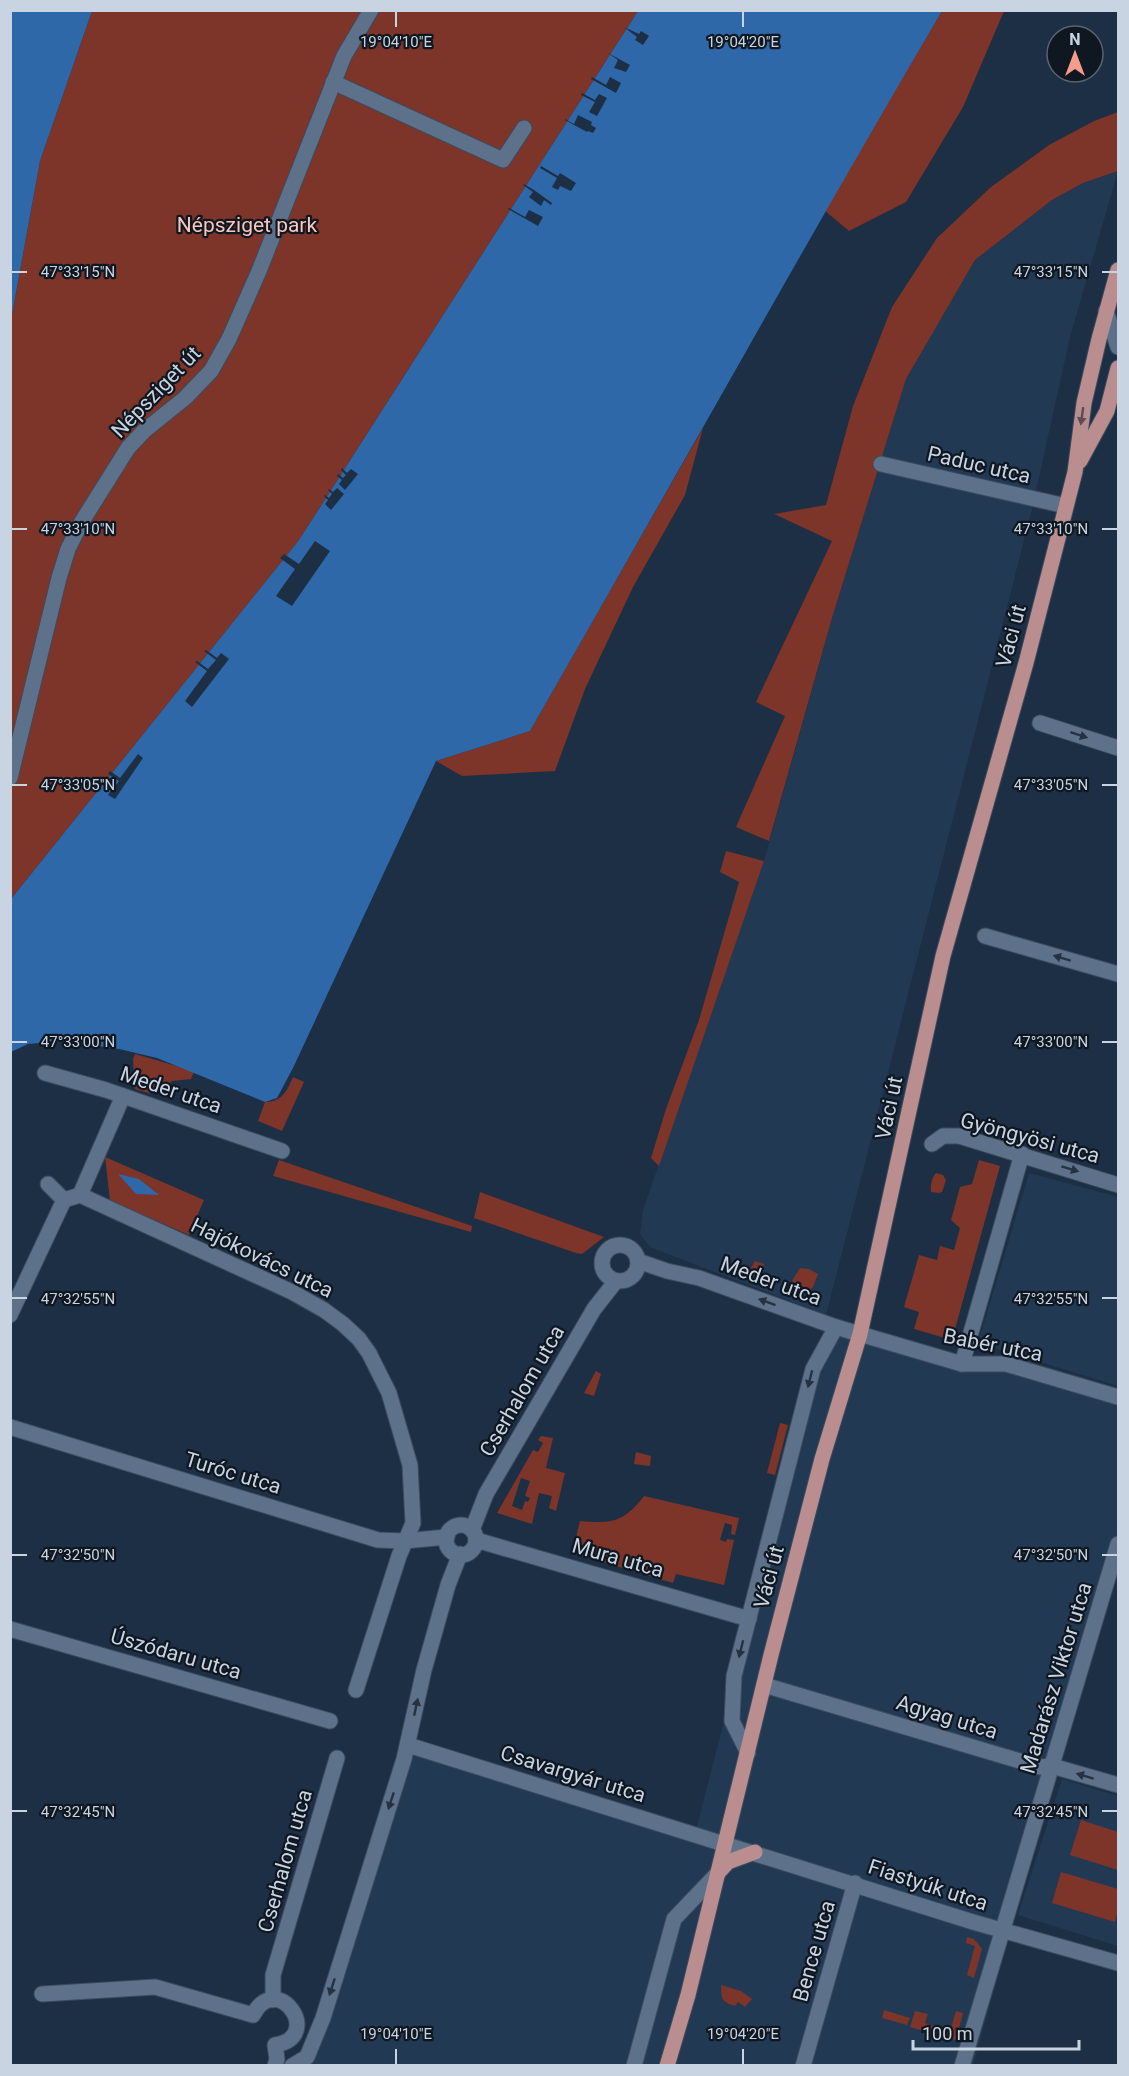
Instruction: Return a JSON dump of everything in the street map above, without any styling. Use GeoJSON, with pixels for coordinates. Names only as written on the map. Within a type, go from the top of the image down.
{"type":"FeatureCollection","features":[{"type":"Feature","properties":{"kind":"main road","name":"Váci út"},"geometry":{"type":"LineString","coordinates":[[667,2066],[688,1995],[822,1459],[860,1334],[944,956],[1026,663],[1075,471],[1084,403],[1106,311],[1119,270]]}},
{"type":"Feature","properties":{"kind":"main road","name":"Váci út"},"geometry":{"type":"LineString","coordinates":[[1075,471],[1107,411],[1119,368]]}},
{"type":"Feature","properties":{"kind":"main road"},"geometry":{"type":"LineString","coordinates":[[718,1874],[728,1862],[755,1852]]}},
{"type":"Feature","properties":{"kind":"street","name":"Népsziget út"},"geometry":{"type":"LineString","coordinates":[[10,778],[68,549],[95,498],[128,448],[211,371],[229,339],[259,271],[344,56],[371,10]]}},
{"type":"Feature","properties":{"kind":"street"},"geometry":{"type":"LineString","coordinates":[[333,82],[502,160],[524,128]]}},
{"type":"Feature","properties":{"kind":"street"},"geometry":{"type":"LineString","coordinates":[[1106,311],[1119,347]]}},
{"type":"Feature","properties":{"kind":"street","name":"Paduc utca"},"geometry":{"type":"LineString","coordinates":[[881,464],[1066,506]]}},
{"type":"Feature","properties":{"kind":"street"},"geometry":{"type":"LineString","coordinates":[[1040,723],[1119,748]]}},
{"type":"Feature","properties":{"kind":"street"},"geometry":{"type":"LineString","coordinates":[[985,936],[1119,974]]}},
{"type":"Feature","properties":{"kind":"street","name":"Meder utca"},"geometry":{"type":"LineString","coordinates":[[45,1074],[123,1096],[282,1151]]}},
{"type":"Feature","properties":{"kind":"street"},"geometry":{"type":"LineString","coordinates":[[10,1315],[64,1200],[80,1195],[123,1096]]}},
{"type":"Feature","properties":{"kind":"street","name":"Gyöngyösi utca"},"geometry":{"type":"LineString","coordinates":[[932,1144],[943,1136],[959,1136],[1119,1185]]}},
{"type":"Feature","properties":{"kind":"street"},"geometry":{"type":"LineString","coordinates":[[962,1364],[1022,1154]]}},
{"type":"Feature","properties":{"kind":"street"},"geometry":{"type":"LineString","coordinates":[[48,1184],[64,1200]]}},
{"type":"Feature","properties":{"kind":"street","name":"Hajókovács utca"},"geometry":{"type":"LineString","coordinates":[[80,1195],[292,1292],[324,1310],[359,1339],[378,1368],[389,1393],[410,1465],[413,1523],[405,1541]]}},
{"type":"Feature","properties":{"kind":"street"},"geometry":{"type":"LineString","coordinates":[[620,1244],[632,1249],[637,1265],[631,1278],[621,1281],[603,1272],[601,1261],[605,1251],[620,1244]]}},
{"type":"Feature","properties":{"kind":"street","name":"Meder utca"},"geometry":{"type":"LineString","coordinates":[[637,1265],[699,1278],[860,1334]]}},
{"type":"Feature","properties":{"kind":"street","name":"Cserhalom utca"},"geometry":{"type":"LineString","coordinates":[[470,1532],[486,1494],[611,1278]]}},
{"type":"Feature","properties":{"kind":"street","name":"Váci út"},"geometry":{"type":"LineString","coordinates":[[748,1753],[732,1720],[734,1676],[813,1369],[829,1324]]}},
{"type":"Feature","properties":{"kind":"street","name":"Babér utca"},"geometry":{"type":"LineString","coordinates":[[860,1334],[962,1364],[1006,1364],[1119,1397]]}},
{"type":"Feature","properties":{"kind":"street","name":"Turóc utca"},"geometry":{"type":"LineString","coordinates":[[10,1426],[378,1540],[453,1547]]}},
{"type":"Feature","properties":{"kind":"street"},"geometry":{"type":"LineString","coordinates":[[292,2066],[307,2057],[323,2018],[408,1745],[424,1670],[448,1585],[454,1527],[470,1532],[473,1549],[453,1547]]}},
{"type":"Feature","properties":{"kind":"street","name":"Mura utca"},"geometry":{"type":"LineString","coordinates":[[470,1532],[748,1618]]}},
{"type":"Feature","properties":{"kind":"street"},"geometry":{"type":"LineString","coordinates":[[356,1690],[405,1541]]}},
{"type":"Feature","properties":{"kind":"street","name":"Madarász Viktor utca"},"geometry":{"type":"LineString","coordinates":[[962,2066],[1119,1544]]}},
{"type":"Feature","properties":{"kind":"street","name":"Úszódaru utca"},"geometry":{"type":"LineString","coordinates":[[10,1629],[330,1721]]}},
{"type":"Feature","properties":{"kind":"street","name":"Agyag utca"},"geometry":{"type":"LineString","coordinates":[[764,1685],[1040,1767],[1052,1766],[1119,1785]]}},
{"type":"Feature","properties":{"kind":"street","name":"Csavargyár utca"},"geometry":{"type":"LineString","coordinates":[[408,1745],[726,1843]]}},
{"type":"Feature","properties":{"kind":"street","name":"Cserhalom utca"},"geometry":{"type":"LineString","coordinates":[[273,2000],[273,1975],[337,1758]]}},
{"type":"Feature","properties":{"kind":"street","name":"Fiastyúk utca"},"geometry":{"type":"LineString","coordinates":[[726,1843],[973,1922],[1119,1964]]}},
{"type":"Feature","properties":{"kind":"street","name":"Váci út"},"geometry":{"type":"LineString","coordinates":[[634,2066],[674,1919],[718,1874]]}},
{"type":"Feature","properties":{"kind":"street","name":"Bence utca"},"geometry":{"type":"LineString","coordinates":[[803,2066],[855,1883]]}},
{"type":"Feature","properties":{"kind":"street"},"geometry":{"type":"LineString","coordinates":[[973,1922],[987,1932],[996,1949]]}},
{"type":"Feature","properties":{"kind":"street"},"geometry":{"type":"LineString","coordinates":[[42,1994],[154,1986],[253,2015],[261,2004],[273,2000],[287,2003],[295,2013],[297,2025],[295,2032],[287,2041],[275,2045],[277,2059],[275,2066]]}},
{"type":"Feature","properties":{"kind":"shaded area"},"geometry":{"type":"Polygon","coordinates":[[[1118,171],[1070,337],[1032,509],[826,1315],[650,1247],[640,1234],[643,1210],[764,861],[832,618],[906,379],[975,260],[1052,200],[1083,183],[1118,171]]]}},
{"type":"Feature","properties":{"kind":"shaded area"},"geometry":{"type":"Polygon","coordinates":[[[1029,1173],[1118,1197],[1118,1386],[978,1343],[1029,1173]]]}},
{"type":"Feature","properties":{"kind":"shaded area"},"geometry":{"type":"Polygon","coordinates":[[[875,1331],[1118,1402],[1118,1572],[1058,1762],[973,2065],[312,2066],[409,1761],[417,1753],[694,1838],[823,1335],[875,1331]]]}},
{"type":"Feature","properties":{"kind":"shaded area"},"geometry":{"type":"Polygon","coordinates":[[[1062,1779],[1118,1796],[1118,1946],[1018,1915],[1062,1779]]]}},
{"type":"Feature","properties":{"kind":"green space","name":"Népsziget park"},"geometry":{"type":"Polygon","coordinates":[[[92,11],[638,11],[299,540],[11,899],[11,320],[40,161],[92,11]]]}},
{"type":"Feature","properties":{"kind":"green space"},"geometry":{"type":"Polygon","coordinates":[[[942,11],[1004,11],[963,107],[906,202],[849,231],[824,210],[942,11]]]}},
{"type":"Feature","properties":{"kind":"green space"},"geometry":{"type":"Polygon","coordinates":[[[1118,112],[1118,171],[1083,183],[1052,200],[975,260],[906,379],[832,618],[769,841],[736,827],[785,716],[756,702],[832,541],[774,514],[826,505],[853,406],[892,307],[937,238],[991,187],[1049,145],[1094,121],[1118,112]]]}},
{"type":"Feature","properties":{"kind":"green space"},"geometry":{"type":"Polygon","coordinates":[[[703,428],[685,495],[633,587],[585,689],[555,771],[462,776],[436,761],[530,731],[703,428]]]}},
{"type":"Feature","properties":{"kind":"green space"},"geometry":{"type":"Polygon","coordinates":[[[726,851],[764,861],[659,1166],[651,1158],[666,1109],[699,1020],[739,882],[720,872],[726,851]]]}},
{"type":"Feature","properties":{"kind":"green space"},"geometry":{"type":"Polygon","coordinates":[[[135,1054],[194,1071],[191,1079],[172,1081],[160,1093],[148,1093],[135,1089],[133,1059],[135,1054]]]}},
{"type":"Feature","properties":{"kind":"green space"},"geometry":{"type":"Polygon","coordinates":[[[293,1077],[304,1082],[282,1131],[258,1121],[265,1102],[280,1098],[293,1077]]]}},
{"type":"Feature","properties":{"kind":"green space"},"geometry":{"type":"Polygon","coordinates":[[[105,1157],[204,1200],[189,1235],[110,1201],[105,1157]]]}},
{"type":"Feature","properties":{"kind":"green space"},"geometry":{"type":"Polygon","coordinates":[[[279,1160],[472,1226],[471,1232],[273,1176],[279,1160]]]}},
{"type":"Feature","properties":{"kind":"green space"},"geometry":{"type":"Polygon","coordinates":[[[979,1160],[1000,1166],[952,1340],[914,1329],[919,1312],[904,1307],[919,1255],[937,1260],[940,1246],[954,1250],[960,1228],[951,1220],[960,1187],[972,1184],[979,1160]]]}},
{"type":"Feature","properties":{"kind":"green space"},"geometry":{"type":"Polygon","coordinates":[[[936,1173],[943,1175],[946,1180],[942,1192],[939,1193],[931,1192],[933,1177],[936,1173]]]}},
{"type":"Feature","properties":{"kind":"green space"},"geometry":{"type":"Polygon","coordinates":[[[480,1192],[604,1237],[582,1254],[474,1218],[480,1192]]]}},
{"type":"Feature","properties":{"kind":"green space"},"geometry":{"type":"Polygon","coordinates":[[[755,1261],[764,1264],[760,1278],[748,1273],[755,1261]]]}},
{"type":"Feature","properties":{"kind":"green space"},"geometry":{"type":"Polygon","coordinates":[[[800,1268],[809,1269],[818,1274],[813,1287],[807,1293],[801,1291],[792,1281],[800,1268]]]}},
{"type":"Feature","properties":{"kind":"green space"},"geometry":{"type":"Polygon","coordinates":[[[596,1371],[601,1374],[594,1396],[584,1393],[596,1371]]]}},
{"type":"Feature","properties":{"kind":"green space"},"geometry":{"type":"Polygon","coordinates":[[[780,1423],[788,1425],[775,1475],[767,1473],[780,1423]]]}},
{"type":"Feature","properties":{"kind":"green space"},"geometry":{"type":"Polygon","coordinates":[[[541,1436],[553,1438],[546,1468],[565,1473],[556,1511],[549,1508],[552,1496],[539,1493],[532,1524],[497,1513],[533,1450],[538,1452],[543,1443],[538,1440],[541,1436]],[[521,1478],[512,1506],[522,1510],[525,1501],[528,1502],[530,1498],[525,1496],[530,1481],[521,1478]]]}},
{"type":"Feature","properties":{"kind":"green space"},"geometry":{"type":"Polygon","coordinates":[[[636,1452],[651,1456],[650,1466],[634,1464],[636,1452]]]}},
{"type":"Feature","properties":{"kind":"green space"},"geometry":{"type":"Polygon","coordinates":[[[644,1496],[739,1518],[735,1535],[731,1534],[732,1525],[725,1523],[720,1540],[726,1542],[727,1539],[734,1540],[724,1585],[676,1574],[673,1583],[572,1553],[580,1521],[601,1522],[617,1519],[630,1511],[644,1496]]]}},
{"type":"Feature","properties":{"kind":"green space"},"geometry":{"type":"Polygon","coordinates":[[[1081,1820],[1118,1832],[1118,1870],[1070,1855],[1081,1820]]]}},
{"type":"Feature","properties":{"kind":"green space"},"geometry":{"type":"Polygon","coordinates":[[[1061,1872],[1118,1889],[1118,1910],[1115,1922],[1052,1903],[1061,1872]]]}},
{"type":"Feature","properties":{"kind":"green space"},"geometry":{"type":"Polygon","coordinates":[[[967,1937],[974,1939],[982,1949],[974,1978],[967,1975],[975,1946],[966,1943],[967,1937]]]}},
{"type":"Feature","properties":{"kind":"green space"},"geometry":{"type":"Polygon","coordinates":[[[721,1985],[741,1991],[752,1999],[745,2007],[738,2002],[735,2006],[730,2004],[723,1999],[721,1985]]]}},
{"type":"Feature","properties":{"kind":"green space"},"geometry":{"type":"Polygon","coordinates":[[[884,2010],[910,2018],[907,2025],[882,2018],[884,2010]]]}},
{"type":"Feature","properties":{"kind":"green space"},"geometry":{"type":"Polygon","coordinates":[[[915,2011],[928,2014],[925,2023],[942,2029],[940,2036],[910,2027],[915,2011]]]}},
{"type":"Feature","properties":{"kind":"green space"},"geometry":{"type":"Polygon","coordinates":[[[956,2011],[963,2013],[956,2040],[944,2037],[945,2031],[950,2031],[956,2011]]]}},
{"type":"Feature","properties":{"kind":"water"},"geometry":{"type":"Polygon","coordinates":[[[11,11],[92,11],[40,161],[11,320],[11,11]]]}},
{"type":"Feature","properties":{"kind":"water"},"geometry":{"type":"Polygon","coordinates":[[[638,11],[942,11],[530,731],[436,761],[277,1098],[265,1102],[157,1058],[119,1049],[63,1041],[28,1044],[11,1052],[11,899],[299,540],[638,11]]]}},
{"type":"Feature","properties":{"kind":"water"},"geometry":{"type":"Polygon","coordinates":[[[118,1174],[139,1179],[159,1195],[136,1194],[118,1174]]]}},
{"type":"Feature","properties":{"kind":"pier"},"geometry":{"type":"Polygon","coordinates":[[[624,27],[639,34],[641,31],[649,36],[643,45],[635,40],[637,37],[624,27]]]}},
{"type":"Feature","properties":{"kind":"pier"},"geometry":{"type":"Polygon","coordinates":[[[608,53],[630,65],[626,72],[614,68],[618,60],[608,53]]]}},
{"type":"Feature","properties":{"kind":"pier"},"geometry":{"type":"Polygon","coordinates":[[[592,77],[606,85],[610,77],[621,83],[616,93],[591,79],[592,77]]]}},
{"type":"Feature","properties":{"kind":"pier"},"geometry":{"type":"Polygon","coordinates":[[[582,93],[595,100],[599,94],[607,98],[597,116],[589,112],[595,102],[581,95],[582,93]]]}},
{"type":"Feature","properties":{"kind":"pier"},"geometry":{"type":"Polygon","coordinates":[[[578,115],[592,122],[591,125],[596,128],[593,133],[565,120],[574,124],[578,115]]]}},
{"type":"Feature","properties":{"kind":"pier"},"geometry":{"type":"Polygon","coordinates":[[[541,166],[558,176],[560,173],[576,183],[571,191],[560,186],[558,190],[552,187],[557,178],[540,168],[541,166]]]}},
{"type":"Feature","properties":{"kind":"pier"},"geometry":{"type":"Polygon","coordinates":[[[524,184],[552,203],[551,205],[544,200],[541,206],[529,197],[533,192],[524,184]]]}},
{"type":"Feature","properties":{"kind":"pier"},"geometry":{"type":"Polygon","coordinates":[[[509,208],[525,217],[529,210],[543,217],[538,226],[509,208]]]}},
{"type":"Feature","properties":{"kind":"pier"},"geometry":{"type":"Polygon","coordinates":[[[342,468],[347,473],[351,469],[358,474],[345,490],[339,484],[342,480],[337,476],[338,474],[343,478],[346,475],[341,470],[342,468]]]}},
{"type":"Feature","properties":{"kind":"pier"},"geometry":{"type":"Polygon","coordinates":[[[337,488],[344,494],[331,510],[325,504],[328,500],[324,496],[329,498],[332,494],[328,490],[333,492],[337,488]]]}},
{"type":"Feature","properties":{"kind":"pier"},"geometry":{"type":"Polygon","coordinates":[[[315,541],[330,551],[292,606],[276,596],[295,569],[280,558],[284,554],[299,564],[315,541]]]}},
{"type":"Feature","properties":{"kind":"pier"},"geometry":{"type":"Polygon","coordinates":[[[206,650],[217,658],[221,653],[229,659],[192,707],[185,701],[207,671],[195,662],[197,661],[208,669],[216,660],[204,651],[206,650]]]}},
{"type":"Feature","properties":{"kind":"pier"},"geometry":{"type":"Polygon","coordinates":[[[138,754],[143,758],[115,799],[108,795],[111,790],[100,783],[102,780],[114,788],[119,781],[108,774],[110,771],[120,778],[138,754]]]}}]}
